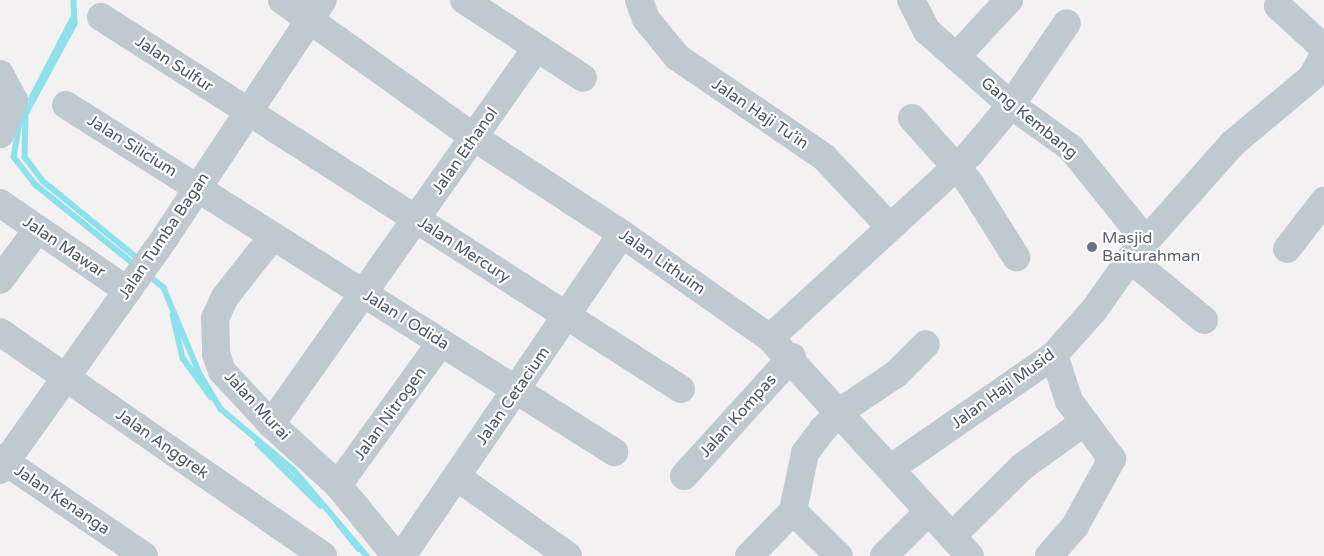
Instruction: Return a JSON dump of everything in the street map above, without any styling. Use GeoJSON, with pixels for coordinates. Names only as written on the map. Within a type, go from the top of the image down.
{"type":"FeatureCollection","features":[{"type":"Feature","properties":{"kind":"street","name":"Jalan Lithuim"},"geometry":{"type":"LineString","coordinates":[[282,0],[317,9],[475,138],[622,234],[770,338],[792,357],[891,468],[927,513],[970,556]]}},
{"type":"Feature","properties":{"kind":"street"},"geometry":{"type":"LineString","coordinates":[[464,0],[583,78]]}},
{"type":"Feature","properties":{"kind":"street","name":"Jalan Haji Tu’in"},"geometry":{"type":"LineString","coordinates":[[639,0],[646,19],[677,57],[824,157],[888,225]]}},
{"type":"Feature","properties":{"kind":"street","name":"Gang Kembang"},"geometry":{"type":"LineString","coordinates":[[911,0],[927,31],[1011,105],[1071,148],[1138,250],[1204,320]]}},
{"type":"Feature","properties":{"kind":"street"},"geometry":{"type":"LineString","coordinates":[[956,57],[1008,0]]}},
{"type":"Feature","properties":{"kind":"street"},"geometry":{"type":"LineString","coordinates":[[1279,0],[1278,6],[1324,48]]}},
{"type":"Feature","properties":{"kind":"street","name":"Jalan Tumba Bagan"},"geometry":{"type":"LineString","coordinates":[[2,463],[133,284],[317,9]]}},
{"type":"Feature","properties":{"kind":"street","name":"Jalan Sulfur"},"geometry":{"type":"LineString","coordinates":[[101,17],[248,111]]}},
{"type":"Feature","properties":{"kind":"street"},"geometry":{"type":"LineString","coordinates":[[770,338],[888,225],[956,168],[1011,105],[1067,24]]}},
{"type":"Feature","properties":{"kind":"street","name":"Jalan Ethanol"},"geometry":{"type":"LineString","coordinates":[[271,424],[475,138],[536,48]]}},
{"type":"Feature","properties":{"kind":"street","name":"Jalan Haji Musid"},"geometry":{"type":"LineString","coordinates":[[891,468],[1054,355],[1094,310],[1138,250],[1232,144],[1312,77],[1324,54]]}},
{"type":"Feature","properties":{"kind":"street"},"geometry":{"type":"LineString","coordinates":[[0,74],[14,100],[0,134]]}},
{"type":"Feature","properties":{"kind":"street","name":"Jalan Silicium"},"geometry":{"type":"LineString","coordinates":[[66,105],[197,188]]}},
{"type":"Feature","properties":{"kind":"street","name":"Jalan Mercury"},"geometry":{"type":"LineString","coordinates":[[248,111],[681,389]]}},
{"type":"Feature","properties":{"kind":"street"},"geometry":{"type":"LineString","coordinates":[[912,118],[956,168],[1016,257]]}},
{"type":"Feature","properties":{"kind":"street","name":"Jalan I Odida"},"geometry":{"type":"LineString","coordinates":[[197,188],[614,452]]}},
{"type":"Feature","properties":{"kind":"street"},"geometry":{"type":"LineString","coordinates":[[1287,249],[1324,201]]}},
{"type":"Feature","properties":{"kind":"street","name":"Jalan Mawar"},"geometry":{"type":"LineString","coordinates":[[0,203],[37,230],[133,284]]}},
{"type":"Feature","properties":{"kind":"street"},"geometry":{"type":"LineString","coordinates":[[0,280],[37,230]]}},
{"type":"Feature","properties":{"kind":"street","name":"Jalan Cetacium"},"geometry":{"type":"LineString","coordinates":[[402,556],[568,317],[622,234]]}},
{"type":"Feature","properties":{"kind":"street","name":"Jalan Murai"},"geometry":{"type":"LineString","coordinates":[[273,236],[225,298],[216,318],[216,354],[222,371],[271,424],[338,485],[396,556]]}},
{"type":"Feature","properties":{"kind":"street","name":"Jalan Anggrek"},"geometry":{"type":"LineString","coordinates":[[0,332],[309,552]]}},
{"type":"Feature","properties":{"kind":"street","name":"Jalan Nitrogen"},"geometry":{"type":"LineString","coordinates":[[338,485],[441,342]]}},
{"type":"Feature","properties":{"kind":"street"},"geometry":{"type":"LineString","coordinates":[[749,556],[793,512],[805,454],[841,411],[896,374],[926,344]]}},
{"type":"Feature","properties":{"kind":"street"},"geometry":{"type":"LineString","coordinates":[[1049,556],[1075,526],[1112,459],[1083,422],[1062,386],[1054,355]]}},
{"type":"Feature","properties":{"kind":"street","name":"Jalan Kompas"},"geometry":{"type":"LineString","coordinates":[[684,476],[792,357]]}},
{"type":"Feature","properties":{"kind":"street"},"geometry":{"type":"LineString","coordinates":[[952,536],[1023,466],[1083,422]]}},
{"type":"Feature","properties":{"kind":"street","name":"Jalan Kenanga"},"geometry":{"type":"LineString","coordinates":[[2,463],[144,556]]}},
{"type":"Feature","properties":{"kind":"street"},"geometry":{"type":"LineString","coordinates":[[457,476],[568,556]]}},
{"type":"Feature","properties":{"kind":"street"},"geometry":{"type":"LineString","coordinates":[[793,512],[839,556]]}},
{"type":"Feature","properties":{"kind":"street"},"geometry":{"type":"LineString","coordinates":[[884,556],[927,513]]}},
{"type":"Feature","properties":{"kind":"waterway"},"geometry":{"type":"LineString","coordinates":[[74,0],[75,24],[19,127],[14,157],[36,185],[135,265]]}},
{"type":"Feature","properties":{"kind":"waterway"},"geometry":{"type":"LineString","coordinates":[[31,99],[74,16]]}},
{"type":"Feature","properties":{"kind":"waterway"},"geometry":{"type":"LineString","coordinates":[[26,117],[25,157],[43,181],[140,260]]}},
{"type":"Feature","properties":{"kind":"waterway"},"geometry":{"type":"LineString","coordinates":[[147,274],[164,288],[200,374],[221,409],[294,470],[367,556]]}},
{"type":"Feature","properties":{"kind":"waterway"},"geometry":{"type":"LineString","coordinates":[[173,315],[183,358],[211,397]]}},
{"type":"Feature","properties":{"kind":"waterway"},"geometry":{"type":"LineString","coordinates":[[258,444],[321,506]]}},
{"type":"Feature","properties":{"kind":"waterway"},"geometry":{"type":"LineString","coordinates":[[338,523],[359,549]]}},
{"type":"Feature","properties":{"kind":"place","name":"Masjid Baiturahman"},"geometry":{"type":"Point","coordinates":[1092,247]}}]}
